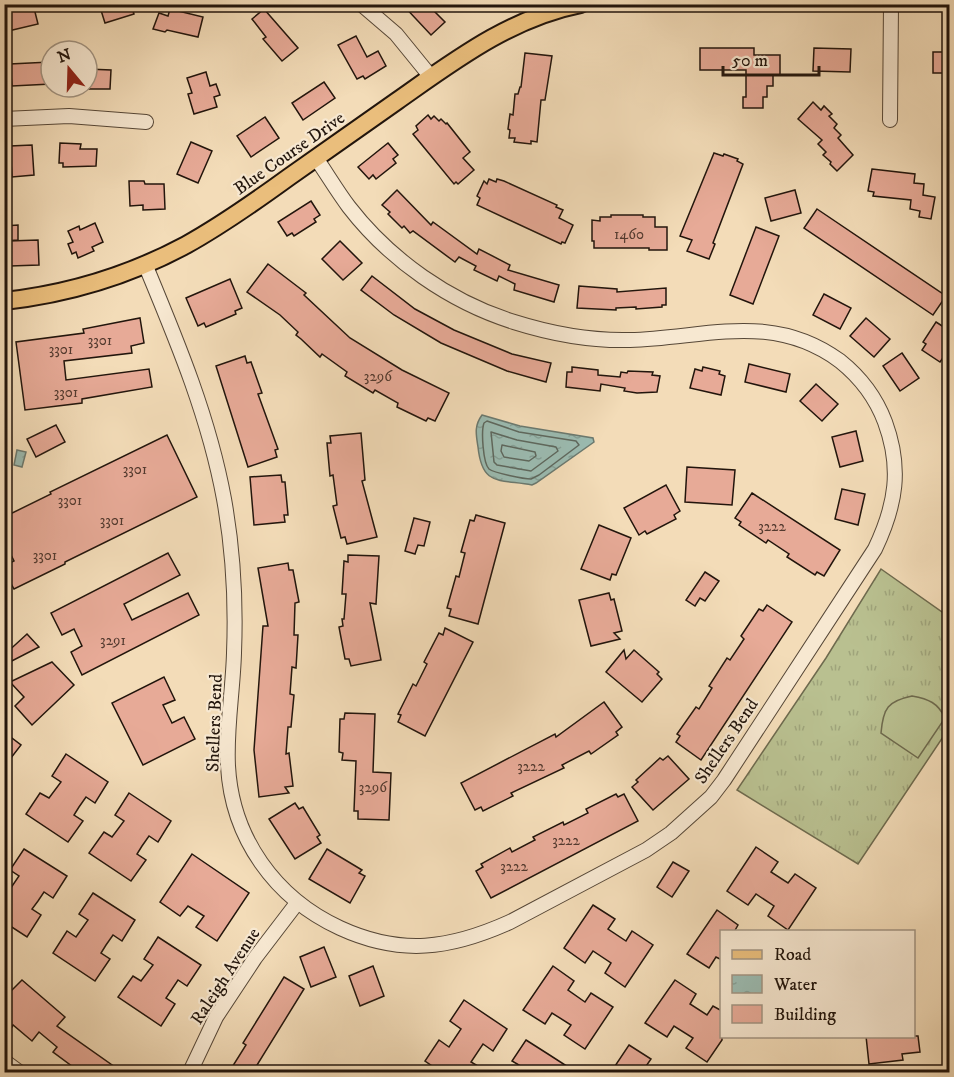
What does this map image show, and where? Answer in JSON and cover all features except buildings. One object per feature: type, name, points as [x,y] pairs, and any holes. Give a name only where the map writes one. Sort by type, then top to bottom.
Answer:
[{"type":"main road","name":"Blue Course Drive","points":[[9,299],[81,287],[145,264],[206,233],[472,49],[532,18],[581,4]]},
{"type":"street","points":[[361,4],[406,44],[431,77]]},
{"type":"street","points":[[890,120],[891,4]]},
{"type":"street","points":[[4,119],[69,116],[146,122]]},
{"type":"street","name":"Shellers Bend","points":[[145,264],[199,402],[224,500],[230,548],[235,629],[228,764],[232,796],[240,824],[255,854],[274,880],[297,903],[335,926],[375,941],[419,947],[486,933],[646,850],[671,833],[711,797],[724,780],[875,549],[890,514],[896,481],[891,438],[882,415],[861,381],[828,352],[807,342],[774,332],[755,330],[631,340],[594,339],[554,333],[472,306],[434,284],[373,234],[349,207],[316,158]]},
{"type":"street","name":"Raleigh Avenue","points":[[190,1072],[216,1017],[255,958],[297,903]]},
{"type":"street","points":[[4,1061],[19,1072]]},
{"type":"green space","points":[[881,569],[949,617],[949,728],[858,864],[737,790],[826,658]]},
{"type":"green space","points":[[912,696],[932,702],[945,718],[918,758],[881,733],[883,717],[888,707],[897,700]]},
{"type":"water","points":[[482,415],[520,426],[593,438],[594,442],[532,485],[501,481],[488,475],[480,460],[476,430]]},
{"type":"water","points":[[17,450],[26,452],[22,467],[14,465]]}]
